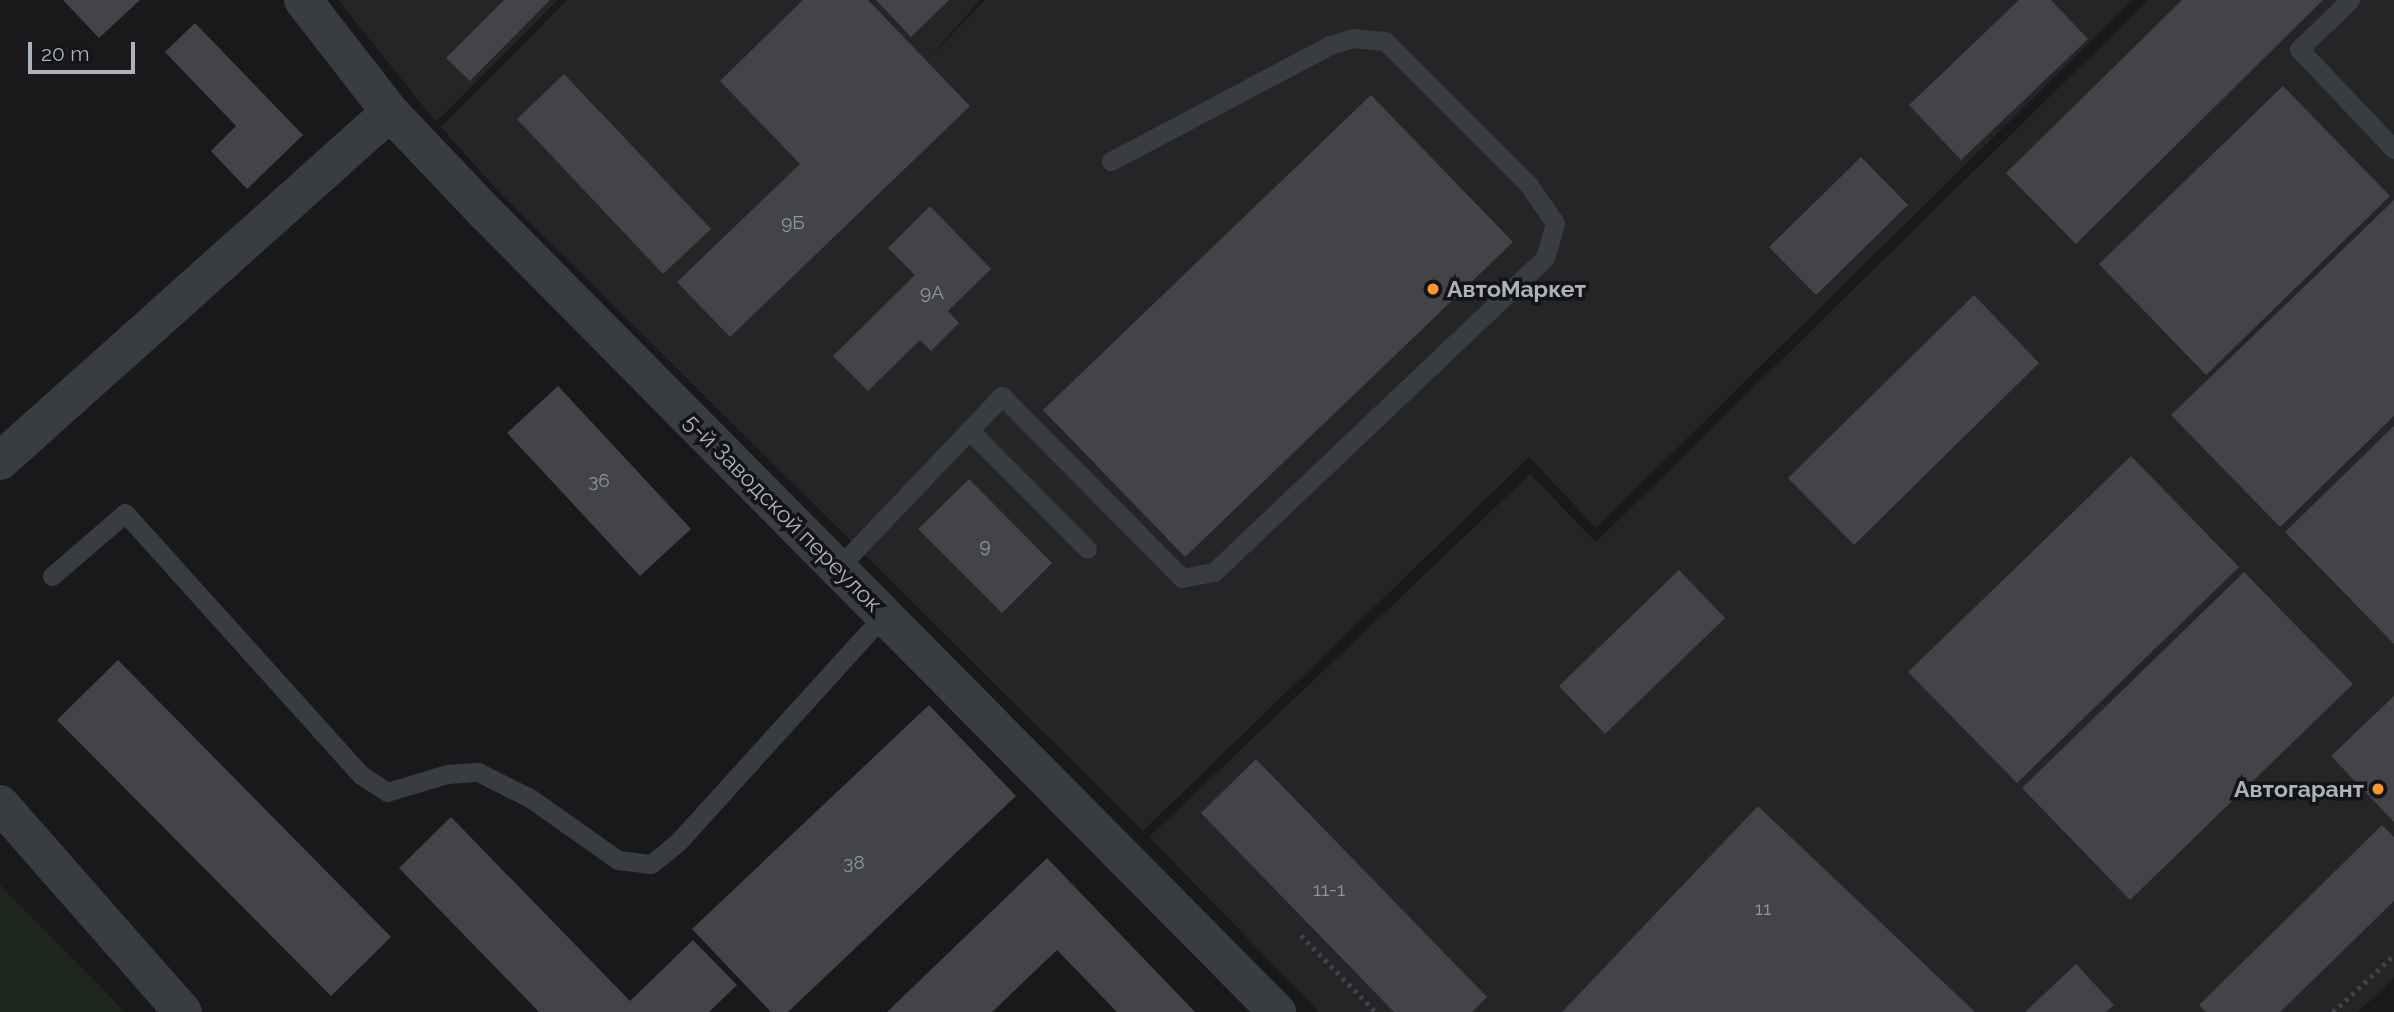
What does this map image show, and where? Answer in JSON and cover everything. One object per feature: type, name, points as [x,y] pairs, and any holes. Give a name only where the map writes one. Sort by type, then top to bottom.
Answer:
[{"type":"street","name":"5-й Заводской переулок","points":[[303,0],[390,112],[1277,1012]]},
{"type":"street","points":[[0,461],[390,112]]},
{"type":"street","points":[[0,803],[183,1012]]},
{"type":"lane","points":[[2350,0],[2299,49],[2394,149]]},
{"type":"lane","points":[[838,568],[1002,396],[1182,578],[1214,572],[1545,258],[1555,223],[1528,184],[1385,41],[1353,38],[1330,45],[1111,161]]},
{"type":"lane","points":[[970,431],[1087,550]]},
{"type":"lane","points":[[52,576],[125,513],[370,781],[387,792],[447,774],[478,772],[530,798],[618,860],[651,864],[884,615]]},
{"type":"path","points":[[1301,935],[1376,1012]]},
{"type":"path","points":[[2333,1012],[2394,955]]},
{"type":"shaded area","points":[[338,0],[558,0],[436,122]]},
{"type":"shaded area","points":[[567,0],[869,0],[875,5],[871,0],[980,0],[929,58],[985,0],[2133,0],[1596,528],[1529,457],[1143,831],[496,189],[441,127]]},
{"type":"shaded area","points":[[2148,0],[2394,0],[2394,978],[2358,1012],[1319,1012],[1149,837],[1530,474],[1596,542]]},
{"type":"shaded area","points":[[0,885],[125,1012],[0,1012]]},
{"type":"building","points":[[63,0],[140,0],[99,38]]},
{"type":"building","points":[[504,0],[550,0],[470,81],[446,58]]},
{"type":"building","points":[[803,0],[868,0],[970,106],[730,337],[677,282],[800,164],[720,81]]},
{"type":"building","points":[[876,0],[949,0],[911,37]]},
{"type":"building","points":[[2019,0],[2051,0],[2088,39],[1961,160],[1909,105]]},
{"type":"building","points":[[2182,0],[2323,0],[2076,244],[2006,173]]},
{"type":"building","points":[[195,23],[303,135],[247,189],[211,151],[236,126],[165,52]]},
{"type":"building","points":[[564,74],[711,229],[663,274],[517,119]]},
{"type":"building","points":[[2283,86],[2390,196],[2206,375],[2099,264]]},
{"type":"building","points":[[1371,95],[1513,242],[1185,557],[1043,410]]},
{"type":"building","points":[[1861,157],[1908,205],[1816,295],[1769,247]]},
{"type":"building","points":[[2394,200],[2394,416],[2280,527],[2171,415]]},
{"type":"building","points":[[930,206],[991,269],[948,311],[959,323],[931,351],[920,340],[868,391],[833,356],[915,275],[888,248]]},
{"type":"building","points":[[1974,295],[2039,363],[1854,545],[1788,478]]},
{"type":"building","points":[[558,386],[691,529],[640,576],[507,433]]},
{"type":"building","points":[[2394,426],[2394,644],[2285,532]]},
{"type":"building","points":[[2131,456],[2239,567],[2017,783],[1908,672]]},
{"type":"building","points":[[969,479],[1052,563],[1002,613],[918,529]]},
{"type":"building","points":[[1679,570],[1725,618],[1605,734],[1559,686]]},
{"type":"building","points":[[2244,572],[2353,684],[2130,900],[2022,788]]},
{"type":"building","points":[[118,660],[391,937],[331,996],[57,720]]},
{"type":"building","name":"Автогарант","points":[[2394,696],[2394,822],[2331,756]]},
{"type":"building","points":[[929,705],[1016,796],[788,1012],[771,1012],[692,929]]},
{"type":"building","points":[[1256,759],[1487,997],[1472,1012],[1394,1012],[1201,813]]},
{"type":"building","points":[[1758,806],[1975,1012],[1562,1012]]},
{"type":"building","points":[[451,817],[630,1001],[693,940],[737,985],[709,1012],[539,1012],[399,868]]},
{"type":"building","points":[[2382,825],[2394,837],[2394,901],[2280,1012],[2206,1012],[2199,1005]]},
{"type":"building","points":[[1047,858],[1195,1012],[1117,1012],[1057,950],[992,1012],[887,1012]]},
{"type":"building","points":[[2076,964],[2114,1005],[2106,1012],[2025,1012]]},
{"type":"place","name":"АвтоМаркет","points":[[1433,289]]},
{"type":"place","name":"Автогарант","points":[[2378,789]]}]
